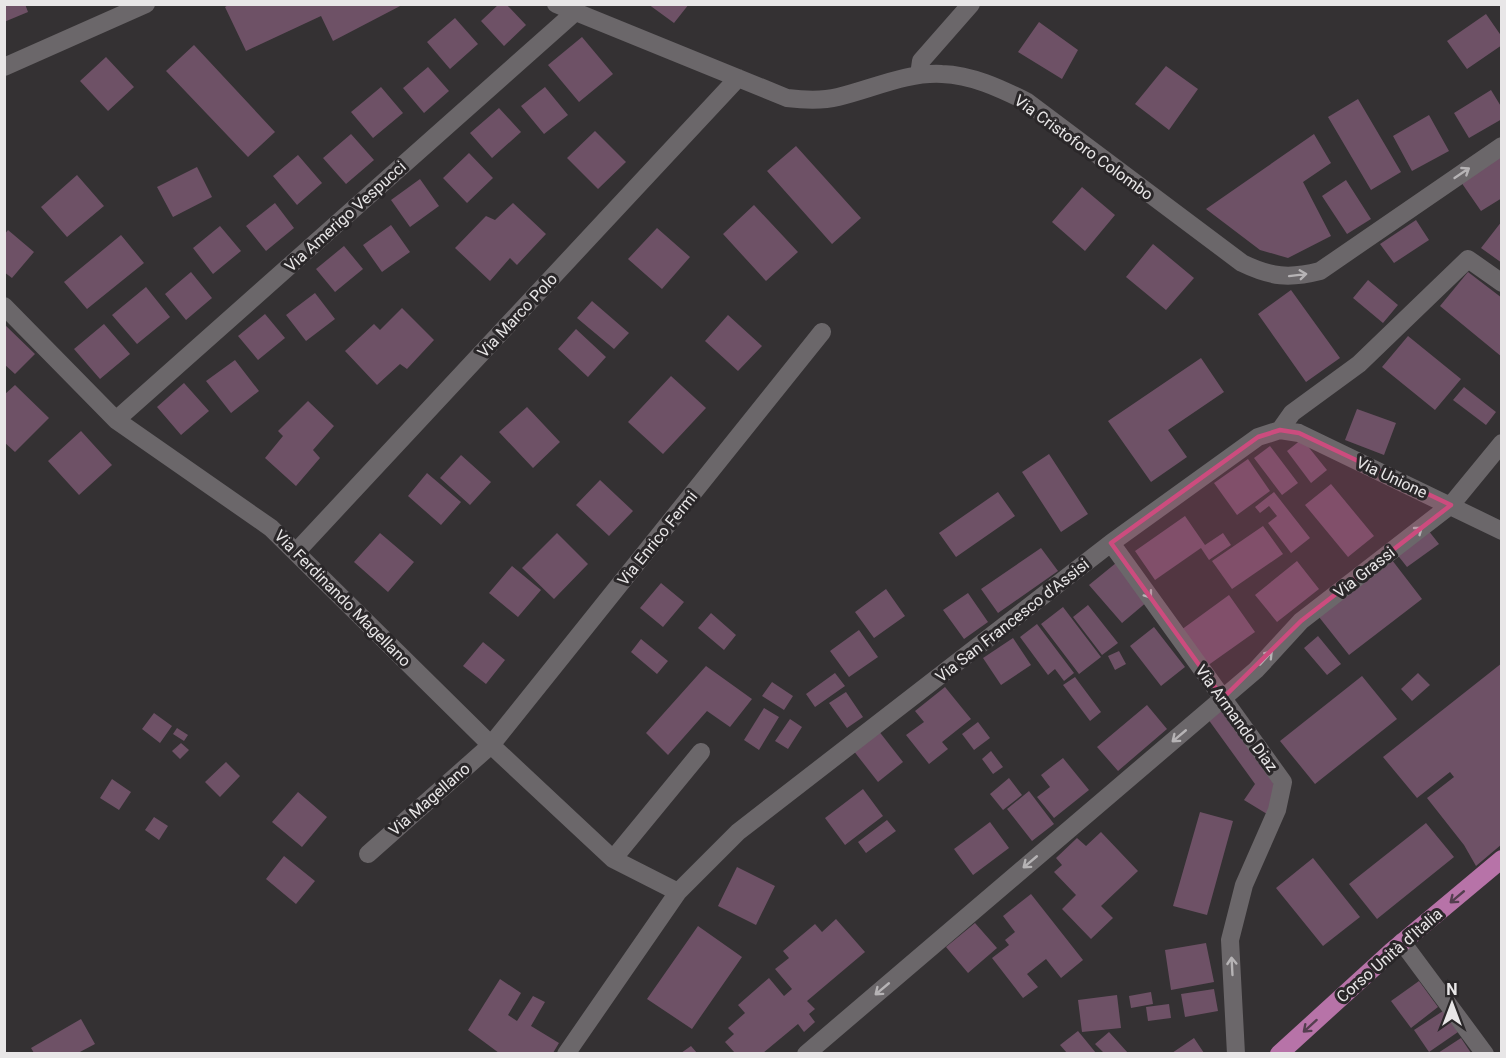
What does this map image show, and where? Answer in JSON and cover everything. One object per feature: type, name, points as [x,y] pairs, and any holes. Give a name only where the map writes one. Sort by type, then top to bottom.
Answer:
[{"type":"main road","name":"Corso Unità d'Italia","points":[[1280,1053],[1402,942],[1502,859]]},
{"type":"street","points":[[4,67],[146,4]]},
{"type":"street","name":"Via Cristoforo Colombo","points":[[556,4],[787,98],[808,100],[836,98],[919,75],[942,74],[968,77],[995,86],[1026,101],[1242,263],[1262,273],[1281,276],[1301,276],[1320,271],[1502,146]]},
{"type":"street","points":[[919,75],[921,61],[970,4]]},
{"type":"street","name":"Via Amerigo Vespucci","points":[[116,420],[574,13]]},
{"type":"street","name":"Via Marco Polo","points":[[297,551],[738,78]]},
{"type":"street","name":"Via San Francesco d'Assisi","points":[[567,1053],[678,892],[738,832],[1111,543],[1258,437],[1280,430],[1292,413],[1359,364],[1468,259],[1502,283]]},
{"type":"street","name":"Via Ferdinando Magellano","points":[[4,306],[116,420],[271,528],[297,551],[491,745],[613,859],[678,892]]},
{"type":"street","name":"Via Enrico Fermi","points":[[491,745],[822,332]]},
{"type":"street","name":"Via Unione","points":[[1280,430],[1299,433],[1502,531]]},
{"type":"street","name":"Via Grassi","points":[[806,1053],[1256,670],[1301,621],[1451,505],[1502,443]]},
{"type":"street","name":"Via Armando Diaz","points":[[1111,543],[1283,782],[1277,810],[1244,885],[1230,940],[1236,1053]]},
{"type":"street","name":"Via Magellano","points":[[368,854],[491,745]]},
{"type":"street","points":[[613,859],[701,752]]},
{"type":"street","points":[[1402,942],[1485,1053]]},
{"type":"highlighted area","points":[[1280,430],[1299,433],[1451,505],[1301,621],[1223,698],[1111,543],[1258,437]]},
{"type":"building","points":[[4,4],[25,4],[28,12],[4,22]]},
{"type":"building","points":[[230,4],[404,4],[333,41],[321,16],[246,51],[225,7]]},
{"type":"building","points":[[499,4],[506,4],[526,25],[504,46],[481,21]]},
{"type":"building","points":[[648,4],[689,4],[674,23]]},
{"type":"building","points":[[1486,14],[1502,37],[1502,45],[1467,69],[1447,41]]},
{"type":"building","points":[[455,18],[478,44],[450,69],[427,42]]},
{"type":"building","points":[[1039,22],[1078,50],[1062,79],[1018,52]]},
{"type":"building","points":[[582,37],[613,74],[579,102],[548,65]]},
{"type":"building","points":[[194,45],[275,132],[248,157],[166,71]]},
{"type":"building","points":[[106,57],[134,87],[108,111],[80,81]]},
{"type":"building","points":[[1166,66],[1198,89],[1169,130],[1135,104]]},
{"type":"building","points":[[428,67],[449,91],[424,113],[403,88]]},
{"type":"building","points":[[381,87],[403,113],[373,138],[351,112]]},
{"type":"building","points":[[545,87],[568,115],[544,134],[521,106]]},
{"type":"building","points":[[1491,90],[1502,108],[1502,119],[1469,138],[1454,113]]},
{"type":"building","points":[[1358,99],[1401,172],[1371,190],[1328,117]]},
{"type":"building","points":[[499,108],[521,132],[492,158],[470,133]]},
{"type":"building","points":[[1429,115],[1449,151],[1412,171],[1393,136]]},
{"type":"building","points":[[595,131],[626,162],[598,189],[567,158]]},
{"type":"building","points":[[351,134],[374,160],[346,184],[323,158]]},
{"type":"building","points":[[1314,134],[1331,163],[1303,182],[1331,236],[1288,258],[1260,250],[1206,209]]},
{"type":"building","points":[[796,146],[861,218],[832,244],[767,171]]},
{"type":"building","points":[[469,153],[493,178],[467,203],[443,178]]},
{"type":"building","points":[[1502,154],[1502,198],[1481,211],[1461,182]]},
{"type":"building","points":[[298,155],[322,183],[297,205],[273,176]]},
{"type":"building","points":[[197,167],[212,197],[173,217],[157,187]]},
{"type":"building","points":[[77,175],[104,206],[67,237],[41,207]]},
{"type":"building","points":[[420,179],[439,206],[410,227],[391,200]]},
{"type":"building","points":[[1346,180],[1371,219],[1347,234],[1322,196]]},
{"type":"building","points":[[1082,187],[1115,215],[1085,251],[1052,222]]},
{"type":"building","points":[[275,203],[294,228],[266,251],[246,226]]},
{"type":"building","points":[[513,203],[546,234],[517,265],[510,258],[490,281],[455,248],[486,216],[495,220]]},
{"type":"building","points":[[754,205],[798,252],[766,281],[723,234]]},
{"type":"building","points":[[1416,220],[1429,240],[1394,263],[1380,244]]},
{"type":"building","points":[[1502,221],[1502,263],[1481,248]]},
{"type":"building","points":[[391,225],[410,252],[382,272],[363,245]]},
{"type":"building","points":[[220,226],[241,251],[213,274],[193,248]]},
{"type":"building","points":[[657,228],[690,257],[662,289],[628,259]]},
{"type":"building","points":[[8,230],[34,252],[12,278],[4,272],[4,235]]},
{"type":"building","points":[[121,235],[144,263],[87,309],[64,282]]},
{"type":"building","points":[[1153,244],[1194,278],[1166,310],[1126,277]]},
{"type":"building","points":[[344,246],[363,269],[335,292],[316,269]]},
{"type":"building","points":[[191,272],[212,298],[186,320],[165,294]]},
{"type":"building","points":[[1468,272],[1502,298],[1502,357],[1440,306]]},
{"type":"building","points":[[1368,280],[1398,305],[1383,323],[1353,298]]},
{"type":"building","points":[[146,287],[170,317],[137,344],[112,315]]},
{"type":"building","points":[[1291,290],[1340,358],[1306,382],[1258,314]]},
{"type":"building","points":[[315,293],[335,319],[306,341],[286,315]]},
{"type":"building","points":[[592,301],[629,333],[614,349],[577,318]]},
{"type":"building","points":[[402,308],[434,340],[407,369],[400,364],[377,385],[345,351],[374,324],[380,330]]},
{"type":"building","points":[[265,314],[285,338],[258,360],[238,336]]},
{"type":"building","points":[[728,315],[762,346],[738,371],[705,341]]},
{"type":"building","points":[[4,324],[35,354],[15,374],[4,364]]},
{"type":"building","points":[[104,324],[130,354],[100,379],[74,349]]},
{"type":"building","points":[[576,329],[606,357],[588,377],[558,349]]},
{"type":"building","points":[[1408,336],[1461,379],[1435,410],[1382,367]]},
{"type":"building","points":[[1201,358],[1224,392],[1168,430],[1187,457],[1151,482],[1108,421]]},
{"type":"building","points":[[235,360],[259,391],[231,413],[206,381]]},
{"type":"building","points":[[671,376],[706,408],[663,454],[628,422]]},
{"type":"building","points":[[184,383],[209,411],[181,435],[157,407]]},
{"type":"building","points":[[15,385],[49,418],[15,452],[4,442],[4,395]]},
{"type":"building","points":[[1464,387],[1496,412],[1486,425],[1453,400]]},
{"type":"building","points":[[308,401],[334,426],[313,450],[320,458],[296,486],[265,458],[283,436],[278,431]]},
{"type":"building","points":[[527,407],[560,442],[533,468],[499,432]]},
{"type":"building","points":[[1357,409],[1396,423],[1384,455],[1345,440]]},
{"type":"building","points":[[81,431],[112,465],[79,495],[48,461]]},
{"type":"building","points":[[1302,439],[1327,470],[1311,483],[1287,451]]},
{"type":"building","points":[[1270,446],[1298,483],[1282,495],[1254,458]]},
{"type":"building","points":[[1049,454],[1088,514],[1061,532],[1022,472]]},
{"type":"building","points":[[461,455],[491,482],[470,505],[440,478]]},
{"type":"building","points":[[1248,459],[1270,491],[1237,515],[1214,483]]},
{"type":"building","points":[[427,473],[461,502],[441,525],[408,496]]},
{"type":"building","points":[[600,480],[633,511],[609,536],[576,505]]},
{"type":"building","points":[[1331,484],[1374,536],[1348,557],[1305,505]]},
{"type":"building","points":[[998,492],[1015,516],[956,557],[939,533]]},
{"type":"building","points":[[1274,492],[1310,538],[1291,553],[1268,523],[1277,516],[1269,506],[1260,513],[1255,507]]},
{"type":"building","points":[[1185,516],[1205,545],[1223,533],[1231,545],[1209,560],[1201,548],[1155,580],[1135,551]]},
{"type":"building","points":[[1263,526],[1283,554],[1232,589],[1212,561]]},
{"type":"building","points":[[1428,530],[1439,544],[1407,567],[1396,553]]},
{"type":"building","points":[[380,533],[414,562],[388,592],[354,562]]},
{"type":"building","points":[[557,533],[588,564],[554,599],[522,568]]},
{"type":"building","points":[[1041,548],[1058,571],[998,613],[981,589]]},
{"type":"building","points":[[1392,560],[1422,599],[1349,655],[1319,617]]},
{"type":"building","points":[[1297,561],[1319,589],[1277,622],[1255,595]]},
{"type":"building","points":[[1116,563],[1148,601],[1122,623],[1089,585]]},
{"type":"building","points":[[512,566],[541,590],[518,617],[489,593]]},
{"type":"building","points":[[661,583],[684,602],[663,627],[640,608]]},
{"type":"building","points":[[886,589],[905,616],[874,638],[855,612]]},
{"type":"building","points":[[968,593],[988,622],[964,639],[943,610]]},
{"type":"building","points":[[1229,595],[1255,632],[1207,666],[1181,630]]},
{"type":"building","points":[[1088,605],[1118,643],[1102,655],[1073,617]]},
{"type":"building","points":[[1063,607],[1101,657],[1079,674],[1041,624]]},
{"type":"building","points":[[711,613],[736,635],[724,650],[698,628]]},
{"type":"building","points":[[1037,624],[1074,673],[1064,681],[1055,669],[1048,675],[1020,637]]},
{"type":"building","points":[[1154,627],[1185,667],[1161,686],[1130,646]]},
{"type":"building","points":[[859,630],[878,657],[849,677],[830,651]]},
{"type":"building","points":[[1318,636],[1341,664],[1327,675],[1304,648]]},
{"type":"building","points":[[1013,638],[1031,665],[1001,685],[983,658]]},
{"type":"building","points":[[641,639],[668,661],[657,674],[631,652]]},
{"type":"building","points":[[483,642],[505,660],[486,684],[463,666]]},
{"type":"building","points":[[1119,651],[1126,664],[1115,670],[1108,656]]},
{"type":"building","points":[[1502,663],[1502,844],[1476,866],[1464,845],[1427,798],[1454,777],[1450,772],[1417,798],[1383,757]]},
{"type":"building","points":[[706,666],[752,699],[730,727],[707,711],[668,755],[646,733]]},
{"type":"building","points":[[835,673],[845,686],[815,707],[806,694]]},
{"type":"building","points":[[1418,673],[1430,685],[1412,701],[1401,689]]},
{"type":"building","points":[[1362,676],[1397,719],[1315,784],[1280,741]]},
{"type":"building","points":[[1075,677],[1101,712],[1090,721],[1063,685]]},
{"type":"building","points":[[772,682],[793,696],[784,710],[762,696]]},
{"type":"building","points":[[945,687],[971,719],[942,742],[948,749],[929,764],[906,735],[924,722],[915,711]]},
{"type":"building","points":[[846,692],[863,717],[847,728],[829,703]]},
{"type":"building","points":[[1147,705],[1167,729],[1118,771],[1097,747]]},
{"type":"building","points":[[1224,707],[1264,761],[1277,792],[1267,814],[1244,800],[1255,784],[1208,719]]},
{"type":"building","points":[[764,708],[779,717],[759,750],[744,740]]},
{"type":"building","points":[[154,713],[172,726],[160,743],[142,729]]},
{"type":"building","points":[[790,719],[802,727],[788,749],[775,741]]},
{"type":"building","points":[[978,722],[990,738],[974,750],[962,734]]},
{"type":"building","points":[[177,728],[188,735],[184,741],[173,734]]},
{"type":"building","points":[[878,730],[903,762],[878,782],[853,750]]},
{"type":"building","points":[[181,743],[189,750],[180,759],[172,751]]},
{"type":"building","points":[[991,751],[1003,767],[993,774],[982,759]]},
{"type":"building","points":[[1063,758],[1089,790],[1054,818],[1037,797],[1050,787],[1041,775]]},
{"type":"building","points":[[226,762],[240,776],[220,797],[205,782]]},
{"type":"building","points":[[1009,778],[1022,795],[1003,810],[990,794]]},
{"type":"building","points":[[112,779],[131,792],[119,810],[100,798]]},
{"type":"building","points":[[863,789],[883,816],[845,845],[825,818]]},
{"type":"building","points":[[1029,791],[1054,824],[1032,841],[1007,809]]},
{"type":"building","points":[[298,792],[327,817],[302,847],[272,822]]},
{"type":"building","points":[[1200,812],[1233,821],[1207,915],[1173,906]]},
{"type":"building","points":[[154,817],[168,826],[159,840],[145,830]]},
{"type":"building","points":[[887,820],[896,831],[866,853],[858,842]]},
{"type":"building","points":[[990,822],[1009,848],[973,875],[954,849]]},
{"type":"building","points":[[1426,823],[1454,857],[1377,919],[1349,884]]},
{"type":"building","points":[[1101,832],[1138,871],[1101,906],[1113,918],[1091,939],[1062,909],[1076,895],[1054,872],[1062,865],[1056,858],[1077,838],[1086,846]]},
{"type":"building","points":[[284,856],[315,881],[296,904],[266,879]]},
{"type":"building","points":[[1313,858],[1360,917],[1323,946],[1276,888]]},
{"type":"building","points":[[737,867],[775,886],[756,925],[718,906]]},
{"type":"building","points":[[1031,894],[1083,960],[1061,978],[1046,959],[1027,974],[1038,987],[1023,998],[992,958],[1009,945],[1005,940],[1015,932],[1003,916]]},
{"type":"building","points":[[836,919],[865,952],[807,1001],[815,1009],[809,1014],[815,1022],[804,1032],[798,1024],[763,1053],[735,1053],[725,1042],[734,1034],[728,1028],[745,1013],[738,1005],[769,978],[784,996],[792,989],[775,969],[789,958],[783,951],[815,924],[822,932]]},
{"type":"building","points":[[975,923],[997,948],[968,973],[946,947]]},
{"type":"building","points":[[698,926],[742,957],[692,1029],[647,999]]},
{"type":"building","points":[[1206,943],[1214,982],[1171,990],[1165,950]]},
{"type":"building","points":[[500,979],[521,993],[508,1015],[517,1021],[533,996],[545,1002],[531,1026],[559,1043],[553,1053],[499,1053],[468,1030]]},
{"type":"building","points":[[1419,981],[1438,1007],[1411,1028],[1391,1001]]},
{"type":"building","points":[[1214,989],[1218,1011],[1185,1017],[1181,994]]},
{"type":"building","points":[[1151,992],[1153,1004],[1131,1008],[1129,996]]},
{"type":"building","points":[[1117,995],[1121,1028],[1082,1032],[1078,1000]]},
{"type":"building","points":[[1169,1004],[1171,1018],[1148,1021],[1146,1007]]},
{"type":"building","points":[[1443,1011],[1458,1032],[1429,1052],[1414,1030]]},
{"type":"building","points":[[81,1019],[95,1044],[78,1053],[34,1053],[31,1048]]},
{"type":"building","points":[[1078,1031],[1096,1053],[1067,1053],[1060,1045]]},
{"type":"building","points":[[1109,1032],[1128,1053],[1104,1053],[1095,1044]]},
{"type":"building","points":[[1194,1038],[1204,1053],[1172,1053]]},
{"type":"building","points":[[1461,1038],[1471,1053],[1438,1053]]},
{"type":"building","points":[[691,1046],[697,1053],[681,1053]]}]
